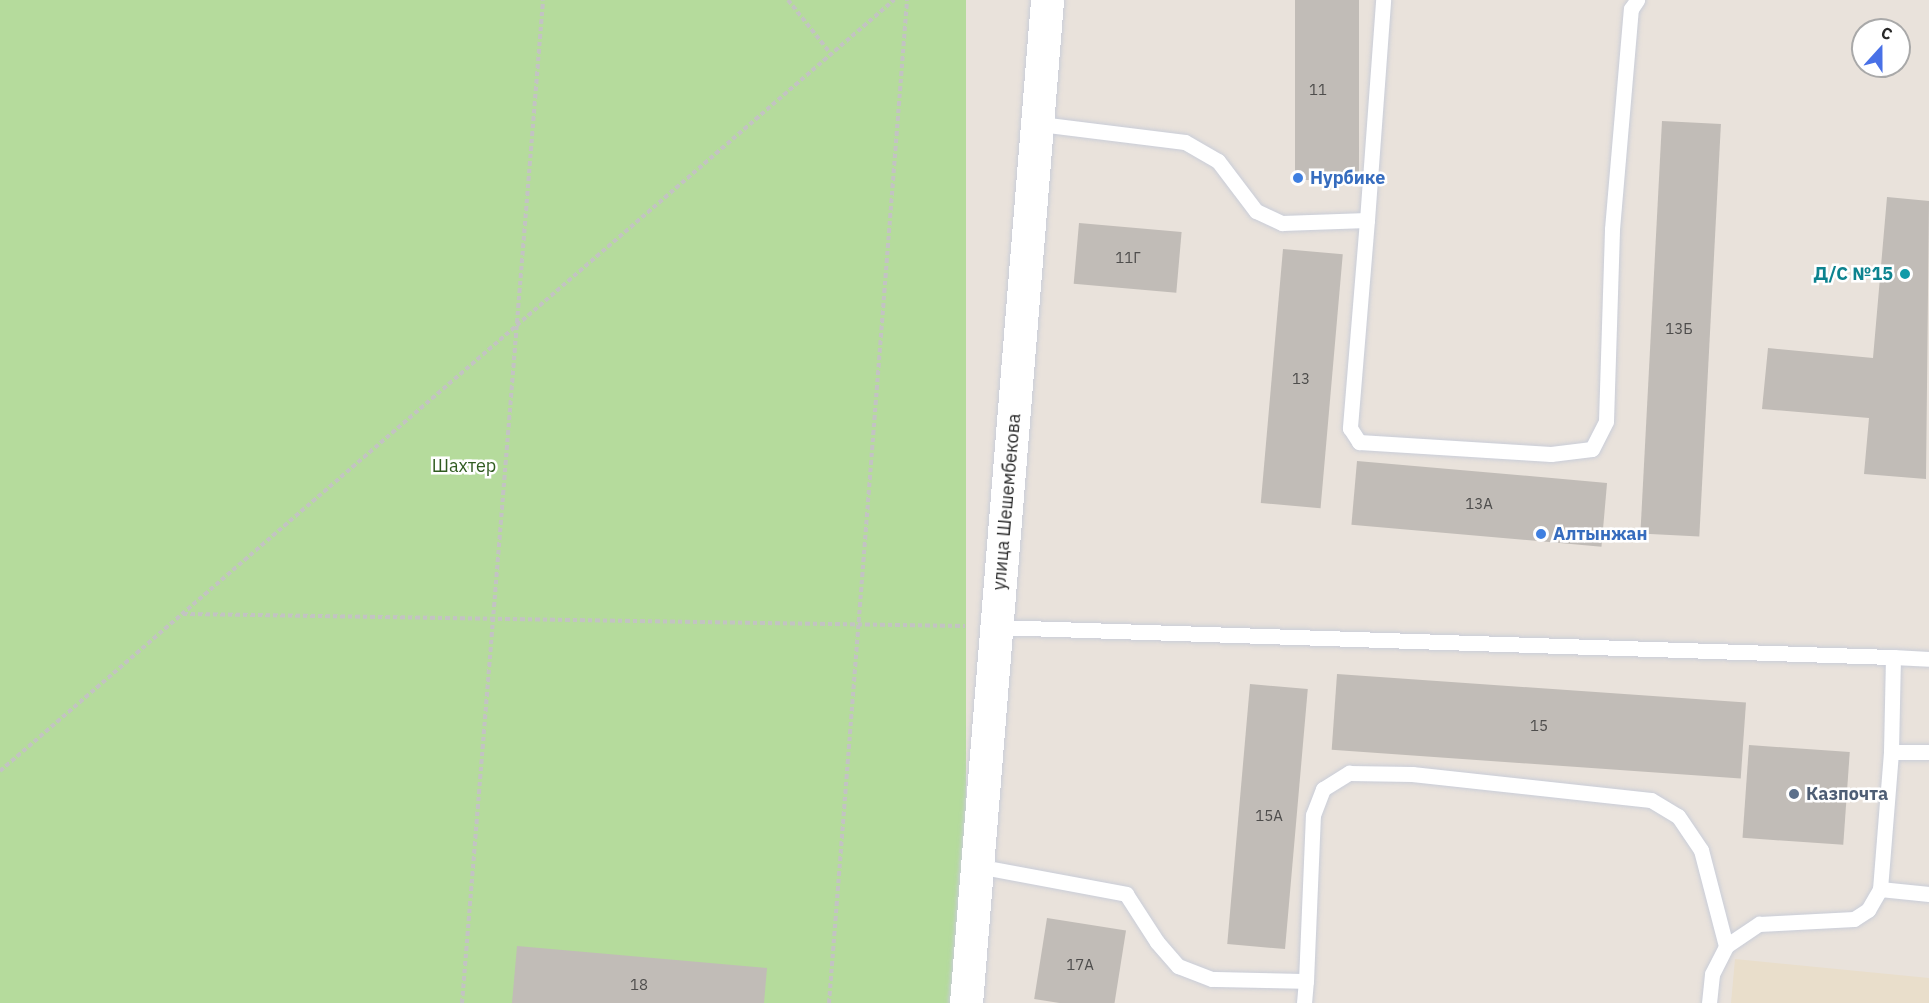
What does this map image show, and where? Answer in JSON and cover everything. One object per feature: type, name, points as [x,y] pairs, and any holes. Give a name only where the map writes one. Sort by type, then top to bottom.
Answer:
[{"type":"street","name":"улица Шешембекова","points":[[966,1003],[1040,124],[1047,0]]},
{"type":"lane","points":[[1383,0],[1350,428],[1359,442],[1551,454],[1592,449],[1606,422],[1612,229],[1631,9],[1637,0]]},
{"type":"lane","points":[[1040,124],[1185,141],[1218,161],[1256,211],[1282,223],[1367,220]]},
{"type":"lane","points":[[996,627],[1929,659]]},
{"type":"lane","points":[[1709,1003],[1712,974],[1726,946],[1759,924],[1854,919],[1868,910],[1880,889],[1891,752],[1893,657]]},
{"type":"lane","points":[[1891,752],[1929,752]]},
{"type":"lane","points":[[1304,1003],[1313,815],[1323,789],[1349,773],[1412,774],[1650,800],[1678,816],[1701,850],[1726,946]]},
{"type":"lane","points":[[977,866],[1126,894],[1156,942],[1179,966],[1212,979],[1306,981]]},
{"type":"lane","points":[[1880,889],[1929,894]]},
{"type":"path","points":[[462,1003],[543,0]]},
{"type":"path","points":[[788,0],[831,54]]},
{"type":"path","points":[[0,771],[894,0]]},
{"type":"path","points":[[829,1003],[907,0]]},
{"type":"path","points":[[182,614],[493,616],[996,627]]},
{"type":"shaded area","points":[[1735,959],[1929,978],[1929,1003],[1731,1003]]},
{"type":"green space","name":"Шахтер","points":[[0,0],[966,0],[966,1003],[0,1003]]},
{"type":"building","points":[[1295,0],[1359,0],[1359,180],[1295,180]]},
{"type":"building","points":[[1662,121],[1721,124],[1699,537],[1640,533]]},
{"type":"building","name":"Д/С №15","points":[[1887,197],[1929,201],[1926,479],[1864,474],[1869,418],[1762,409],[1768,348],[1873,358]]},
{"type":"building","points":[[1079,223],[1182,232],[1176,293],[1074,284]]},
{"type":"building","points":[[1283,249],[1343,254],[1321,508],[1261,503]]},
{"type":"building","points":[[1357,461],[1607,483],[1601,547],[1351,525]]},
{"type":"building","points":[[1337,674],[1746,703],[1741,778],[1332,750]]},
{"type":"building","points":[[1250,684],[1308,689],[1285,949],[1227,944]]},
{"type":"building","points":[[1749,745],[1850,752],[1843,845],[1743,838]]},
{"type":"building","points":[[1047,918],[1126,931],[1115,1003],[1059,1003],[1034,999]]},
{"type":"building","points":[[517,946],[767,968],[764,1003],[512,1003]]},
{"type":"place","name":"Нурбике","points":[[1298,178]]},
{"type":"place","name":"Д/С №15","points":[[1905,274]]},
{"type":"place","name":"Алтынжан","points":[[1541,534]]},
{"type":"place","name":"Казпочта","points":[[1794,794]]}]
